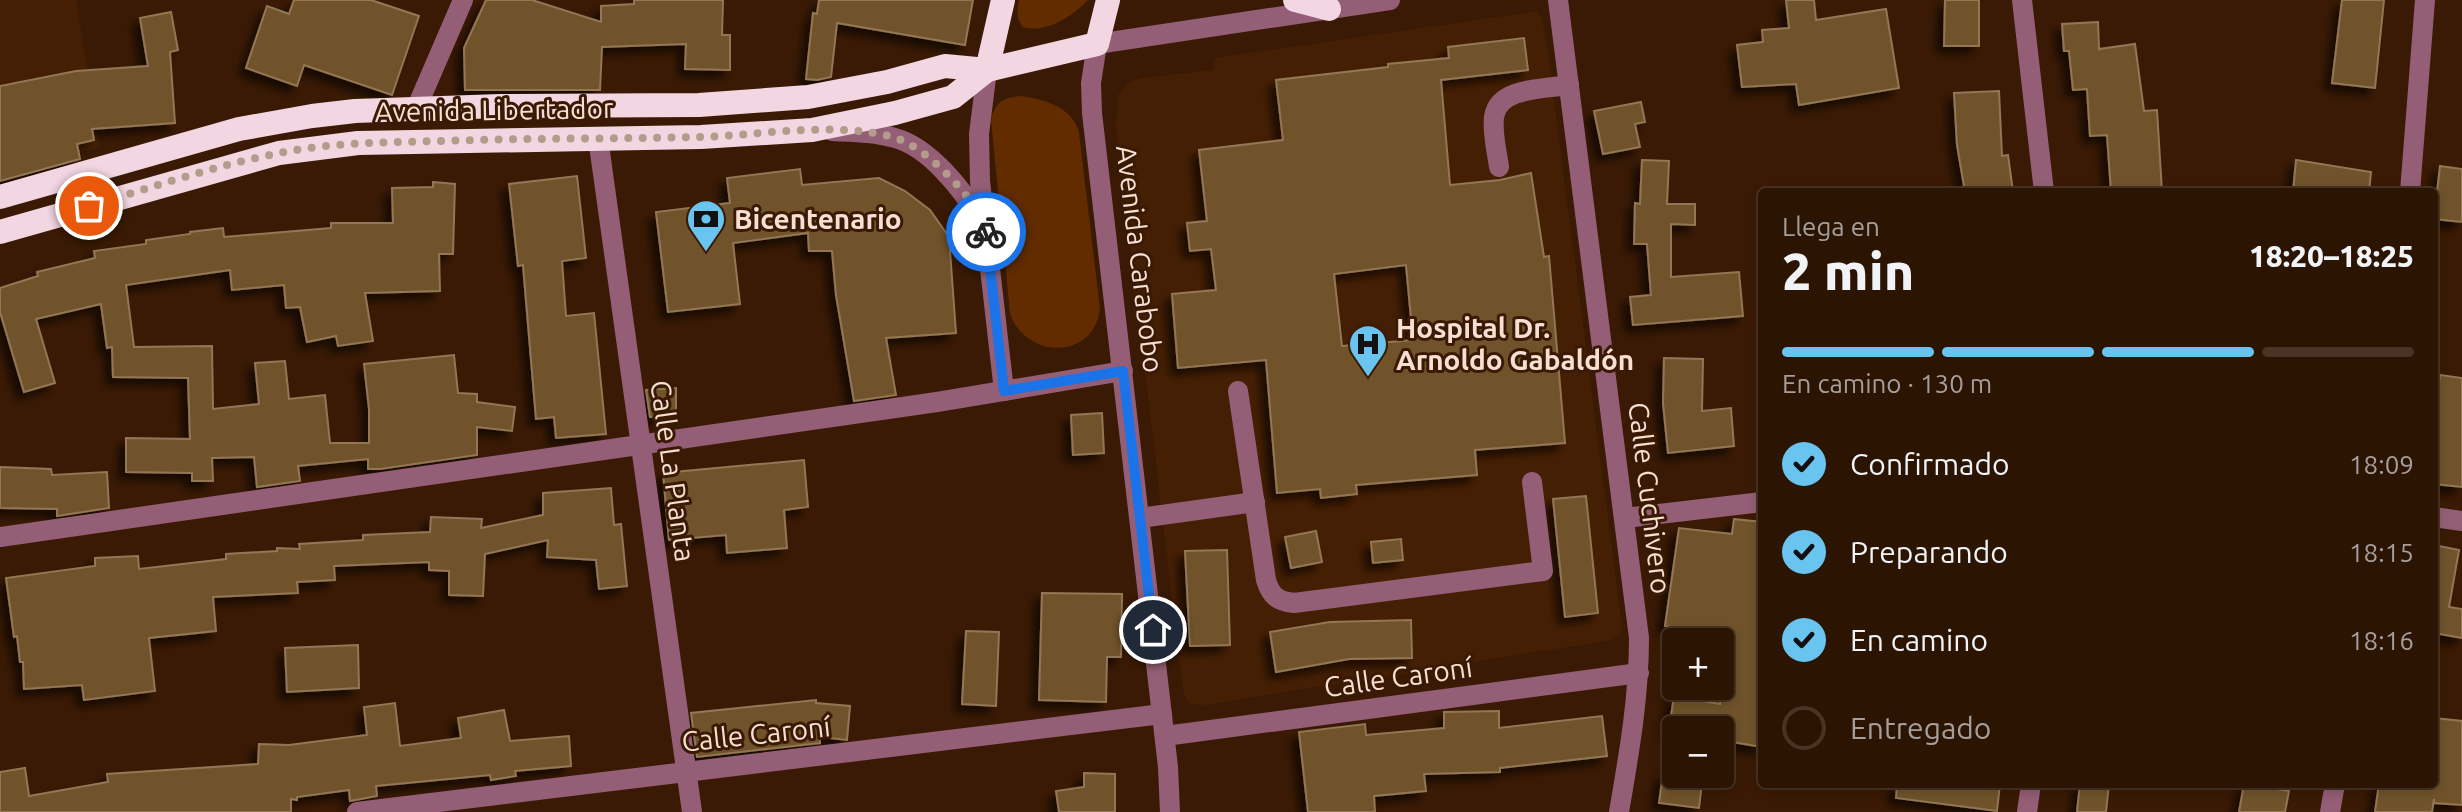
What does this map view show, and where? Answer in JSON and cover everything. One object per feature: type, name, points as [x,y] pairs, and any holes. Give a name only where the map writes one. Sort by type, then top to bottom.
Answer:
[{"type":"highway","points":[[987,70],[1003,0]]},
{"type":"highway","name":"Avenida Carabobo","points":[[1097,44],[1108,0]]},
{"type":"highway","points":[[1295,0],[1329,9]]},
{"type":"highway","name":"Avenida Libertador","points":[[0,197],[273,121],[355,111],[699,105],[763,101],[840,92],[945,66],[987,70],[1097,44]]},
{"type":"highway","name":"Avenida Libertador","points":[[0,232],[247,160],[291,151],[358,143],[701,137],[812,130],[953,97],[987,70]]},
{"type":"street","points":[[416,109],[463,0]]},
{"type":"street","points":[[1097,44],[1390,0]]},
{"type":"street","name":"Calle Cuchivero","points":[[1558,0],[1639,638],[1639,673],[1619,812]]},
{"type":"street","points":[[2022,0],[2044,188]]},
{"type":"street","points":[[2410,188],[2425,0]]},
{"type":"street","name":"Avenida Carabobo","points":[[1097,44],[1091,83],[1092,113],[1165,736],[1170,812]]},
{"type":"street","points":[[987,70],[979,134],[980,181],[1004,391]]},
{"type":"street","points":[[1499,167],[1494,120],[1499,104],[1513,95],[1569,85]]},
{"type":"street","points":[[812,130],[877,134],[899,139],[921,152],[946,174],[967,197],[985,227]]},
{"type":"street","name":"Calle La Planta","points":[[598,138],[692,812]]},
{"type":"street","points":[[0,537],[641,445],[1123,371]]},
{"type":"street","points":[[1238,391],[1270,592],[1281,601],[1294,603],[1543,571],[1532,482]]},
{"type":"street","points":[[1140,518],[1255,502]]},
{"type":"street","points":[[1625,518],[1758,502]]},
{"type":"street","points":[[2438,518],[2462,521]]},
{"type":"street","name":"Calle Caroní","points":[[1165,736],[1639,673]]},
{"type":"street","name":"Calle Caroní","points":[[357,812],[1162,714]]},
{"type":"street","points":[[2027,812],[2030,788]]},
{"type":"street","points":[[2330,812],[2334,788]]},
{"type":"shaded area","points":[[76,0],[100,147],[0,174],[0,1]]},
{"type":"shaded area","points":[[1019,0],[1088,0],[1058,22],[1032,29],[1023,27],[1019,21]]},
{"type":"shaded area","name":"Hospital Dr. Arnoldo Gabaldón","points":[[1537,12],[1542,18],[1548,53],[1622,627],[1620,635],[1612,640],[1204,705],[1192,704],[1187,701],[1183,690],[1116,129],[1118,95],[1127,84],[1140,78],[1214,70],[1214,58]]},
{"type":"shaded area","points":[[1020,96],[1048,102],[1064,111],[1076,124],[1079,133],[1100,309],[1095,326],[1085,338],[1058,348],[1029,339],[1010,313],[991,120],[1001,102]]},
{"type":"building","points":[[294,0],[371,0],[419,16],[392,95],[304,65],[297,86],[246,68],[267,6],[289,14]]},
{"type":"building","points":[[486,0],[532,0],[601,22],[601,6],[634,4],[634,0],[723,0],[722,35],[730,35],[730,70],[685,69],[686,44],[602,47],[600,90],[465,90],[464,48]]},
{"type":"building","points":[[819,0],[973,0],[965,45],[837,23],[831,77],[806,79],[813,13],[817,14]]},
{"type":"building","points":[[1786,0],[1814,0],[1816,20],[1886,9],[1899,88],[1799,105],[1796,84],[1742,87],[1737,45],[1763,42],[1762,30],[1789,28]]},
{"type":"building","points":[[1945,0],[1979,0],[1979,46],[1944,46]]},
{"type":"building","points":[[2342,0],[2384,0],[2375,88],[2332,83]]},
{"type":"building","points":[[171,12],[178,50],[170,52],[175,123],[92,129],[94,140],[77,144],[80,159],[0,181],[0,86],[76,71],[148,66],[140,18]]},
{"type":"building","points":[[2098,22],[2099,49],[2135,44],[2144,111],[2157,110],[2162,188],[2111,188],[2107,135],[2090,136],[2087,89],[2073,90],[2069,51],[2064,51],[2062,24]]},
{"type":"building","points":[[1524,38],[1528,70],[1441,80],[1450,185],[1531,173],[1544,257],[1549,256],[1565,443],[1475,450],[1477,475],[1356,485],[1357,494],[1321,498],[1320,489],[1277,493],[1266,360],[1178,368],[1172,294],[1216,290],[1211,249],[1190,251],[1187,223],[1207,221],[1199,150],[1283,140],[1276,80],[1449,58],[1448,47]],"holes":[[[1406,265],[1413,340],[1342,346],[1334,274]]]},
{"type":"building","points":[[1999,91],[2002,156],[2008,155],[2012,188],[1964,188],[1957,145],[1954,93]]},
{"type":"building","points":[[1641,102],[1645,122],[1635,124],[1640,147],[1603,154],[1594,111]]},
{"type":"building","points":[[1642,160],[1669,161],[1667,204],[1695,204],[1695,225],[1671,224],[1671,277],[1739,272],[1743,316],[1633,325],[1630,297],[1651,295],[1647,244],[1634,244],[1635,203],[1640,204]]},
{"type":"building","points":[[2296,160],[2371,172],[2369,188],[2293,188]]},
{"type":"building","points":[[2440,166],[2462,169],[2462,222],[2438,219]]},
{"type":"building","points":[[800,169],[802,185],[879,178],[905,191],[930,210],[949,237],[956,333],[886,338],[896,395],[854,401],[836,295],[832,251],[809,251],[808,233],[733,243],[740,304],[668,312],[656,212],[730,203],[727,178]]},
{"type":"building","points":[[577,176],[586,258],[562,261],[566,316],[594,313],[606,434],[556,438],[554,417],[536,419],[523,265],[518,266],[509,184]]},
{"type":"building","points":[[433,182],[455,184],[453,254],[439,254],[440,291],[365,293],[373,341],[338,346],[336,336],[307,342],[300,307],[286,308],[284,285],[232,290],[230,270],[126,285],[134,347],[212,346],[213,409],[259,404],[255,363],[285,361],[289,399],[325,395],[330,443],[369,443],[364,364],[454,355],[458,393],[477,394],[477,402],[515,407],[512,431],[477,427],[477,455],[380,469],[368,469],[368,459],[298,466],[300,481],[257,487],[254,457],[212,458],[213,481],[192,481],[192,473],[126,472],[126,438],[190,439],[188,378],[113,377],[112,347],[107,348],[101,304],[36,319],[55,383],[24,392],[0,312],[0,288],[38,276],[37,272],[95,258],[94,251],[146,244],[146,240],[190,232],[223,228],[224,237],[331,228],[331,223],[393,223],[392,188],[433,187]]},
{"type":"building","points":[[1664,358],[1703,359],[1702,411],[1731,408],[1734,446],[1668,453],[1663,403]]},
{"type":"building","points":[[2440,375],[2462,378],[2462,487],[2438,484]]},
{"type":"building","points":[[676,388],[676,416],[650,417],[646,390]]},
{"type":"building","points":[[1102,413],[1104,453],[1073,455],[1071,415]]},
{"type":"building","points":[[804,460],[808,507],[784,510],[787,548],[727,553],[726,535],[669,540],[663,473]]},
{"type":"building","points":[[0,467],[51,469],[52,475],[107,472],[109,508],[57,516],[57,509],[0,508]]},
{"type":"building","points":[[611,488],[614,525],[621,524],[627,586],[599,589],[596,560],[547,557],[548,540],[485,554],[483,596],[449,595],[449,571],[429,570],[429,562],[334,566],[335,580],[297,582],[298,593],[213,597],[216,631],[149,638],[155,691],[84,700],[82,685],[24,689],[23,662],[20,662],[17,636],[14,637],[6,578],[95,566],[95,558],[138,556],[139,569],[226,559],[226,554],[277,551],[277,548],[300,549],[299,544],[363,540],[363,535],[430,532],[431,517],[482,519],[481,528],[543,515],[543,493]]},
{"type":"building","points":[[1586,496],[1598,613],[1565,617],[1553,499]]},
{"type":"building","points":[[1734,519],[1758,522],[1758,746],[1734,742],[1734,716],[1671,716],[1673,700],[1720,704],[1720,700],[1734,700],[1734,628],[1665,626],[1679,528],[1732,534]]},
{"type":"building","points":[[1316,531],[1322,562],[1291,568],[1285,537]]},
{"type":"building","points":[[1401,539],[1403,560],[1373,563],[1371,542]]},
{"type":"building","points":[[2438,546],[2459,550],[2449,607],[2462,609],[2462,638],[2438,634]]},
{"type":"building","points":[[1227,550],[1230,645],[1190,646],[1185,551]]},
{"type":"building","points":[[1042,593],[1122,594],[1121,657],[1107,657],[1106,702],[1039,700]]},
{"type":"building","points":[[1411,620],[1412,658],[1349,659],[1276,672],[1270,632],[1330,622]]},
{"type":"building","points":[[966,631],[999,632],[996,706],[962,704]]},
{"type":"building","points":[[358,645],[359,688],[287,692],[285,648]]},
{"type":"building","points":[[816,700],[816,703],[850,706],[847,740],[820,737],[820,743],[697,757],[691,713]]},
{"type":"building","points":[[395,703],[400,746],[461,738],[458,718],[504,710],[510,741],[569,736],[571,766],[515,771],[516,776],[491,780],[490,775],[376,786],[377,796],[350,801],[349,790],[297,797],[297,800],[291,799],[291,812],[0,812],[0,772],[25,768],[29,796],[108,782],[107,774],[258,764],[259,744],[289,745],[367,735],[364,707]]},
{"type":"building","points":[[1499,711],[1499,728],[1602,716],[1607,756],[1500,768],[1500,772],[1424,774],[1426,791],[1374,796],[1375,812],[1308,812],[1299,732],[1365,724],[1366,735],[1444,728],[1444,712]]},
{"type":"building","points":[[2438,718],[2462,721],[2462,805],[2434,803],[2434,799],[2432,812],[2375,812],[2378,788],[2438,788]]},
{"type":"building","points":[[1084,773],[1115,774],[1115,812],[1059,812],[1056,791],[1084,787]]},
{"type":"building","points":[[1662,781],[1662,788],[1701,788],[1699,808],[1659,803]]},
{"type":"building","points":[[1897,788],[2000,788],[1997,811],[1896,798]]},
{"type":"building","points":[[2080,788],[2109,788],[2106,812],[2077,812]]},
{"type":"building","points":[[2243,788],[2289,791],[2285,812],[2239,812]]},
{"type":"way so far","points":[[89,206],[247,160],[358,143],[701,137],[812,130],[877,134],[899,139],[921,152],[946,174],[967,197],[986,232]]},
{"type":"place","name":"Bicentenario","points":[[706,253]]},
{"type":"place","name":"Hospital Dr. Arnoldo Gabaldón","points":[[1368,378]]},
{"type":"route","points":[[986,232],[1004,391],[1123,371],[1153,630]]}]
